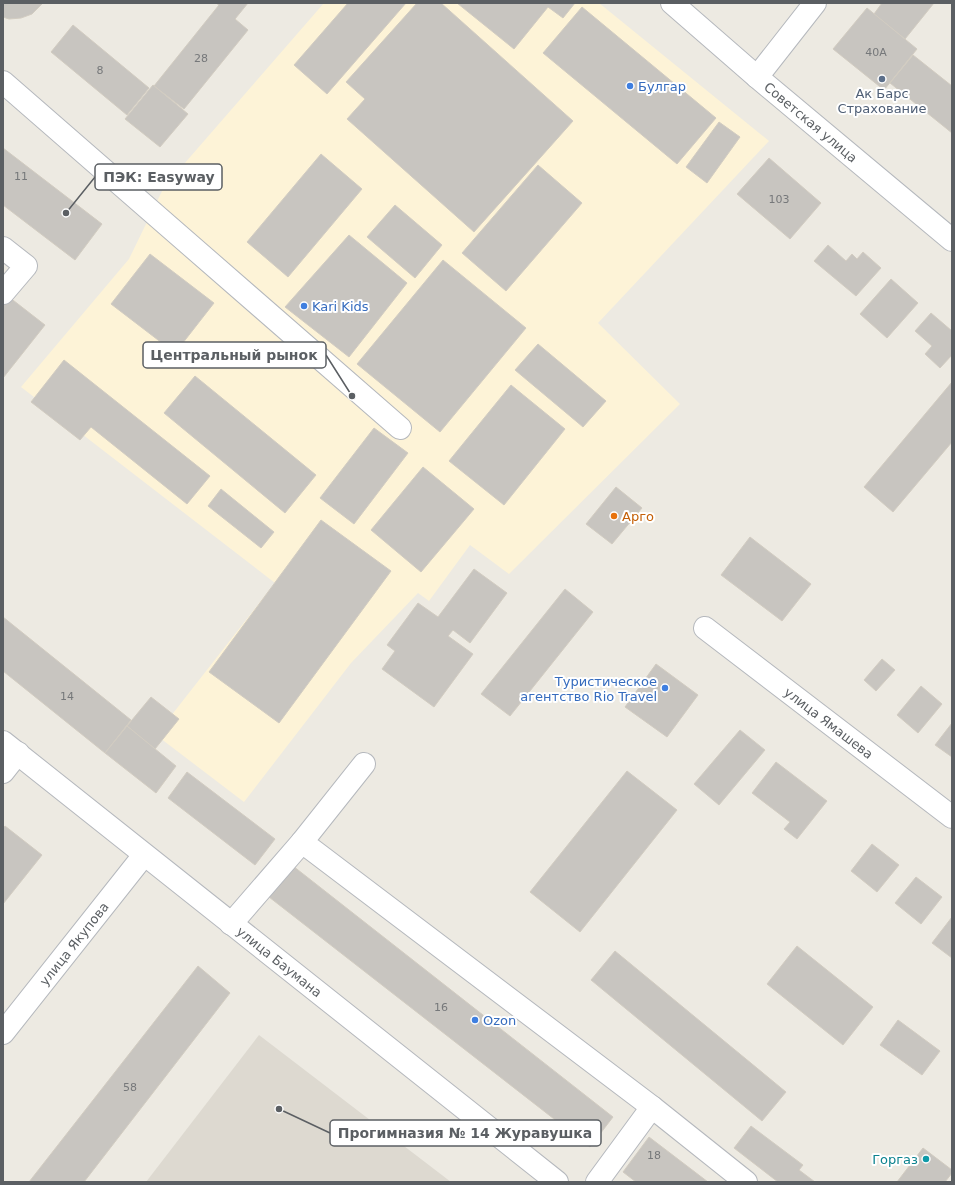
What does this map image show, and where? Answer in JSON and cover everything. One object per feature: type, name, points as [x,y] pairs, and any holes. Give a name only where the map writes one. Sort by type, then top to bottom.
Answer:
[{"type":"street","name":"Советская улица","points":[[672,3],[757,77],[952,240]]},
{"type":"street","points":[[757,77],[815,3]]},
{"type":"street","points":[[3,82],[400,428]]},
{"type":"street","points":[[3,248],[26,266],[3,293]]},
{"type":"street","name":"улица Ямашева","points":[[705,628],[952,817]]},
{"type":"street","points":[[3,772],[10,748]]},
{"type":"street","name":"улица Баумана","points":[[10,748],[557,1182]]},
{"type":"street","points":[[231,924],[302,842],[364,764]]},
{"type":"street","points":[[302,842],[652,1107],[746,1182]]},
{"type":"street","name":"улица Якупова","points":[[3,1033],[144,854]]},
{"type":"street","points":[[597,1182],[652,1107]]},
{"type":"shaded area","points":[[324,3],[599,3],[769,141],[598,323],[680,404],[509,574],[470,545],[429,601],[418,593],[351,663],[244,802],[156,735],[275,583],[21,387],[129,259],[164,187]]},
{"type":"shaded area","points":[[259,1035],[451,1182],[146,1182]]},
{"type":"building","points":[[3,3],[43,3],[32,14],[21,18],[9,19],[3,17]]},
{"type":"building","points":[[216,3],[248,3],[235,19],[248,30],[184,109],[154,86],[219,5]]},
{"type":"building","points":[[348,3],[406,3],[327,94],[294,65]]},
{"type":"building","points":[[417,3],[441,3],[573,121],[474,232],[347,119],[365,99],[346,82]]},
{"type":"building","points":[[457,3],[575,3],[563,18],[548,7],[514,49]]},
{"type":"building","points":[[882,3],[934,3],[905,39],[874,14]]},
{"type":"building","name":"Булгар","points":[[582,7],[716,118],[677,164],[543,53]]},
{"type":"building","points":[[867,8],[917,49],[884,90],[833,49]]},
{"type":"building","points":[[73,25],[149,88],[127,115],[51,52]]},
{"type":"building","points":[[913,55],[952,86],[952,133],[890,83]]},
{"type":"building","points":[[153,85],[188,114],[160,147],[125,119]]},
{"type":"building","points":[[719,122],[740,137],[707,183],[686,167]]},
{"type":"building","points":[[3,148],[102,224],[75,260],[3,205]]},
{"type":"building","points":[[321,154],[362,189],[288,277],[247,242]]},
{"type":"building","points":[[769,158],[821,203],[790,239],[737,194]]},
{"type":"building","points":[[538,165],[582,203],[506,291],[462,253]]},
{"type":"building","points":[[395,205],[442,245],[415,278],[367,237]]},
{"type":"building","points":[[349,235],[407,283],[349,357],[285,307]]},
{"type":"building","points":[[828,245],[846,261],[852,254],[857,259],[863,252],[881,268],[856,296],[814,261]]},
{"type":"building","points":[[150,254],[214,303],[175,353],[111,304]]},
{"type":"building","points":[[443,260],[526,328],[440,432],[357,364]]},
{"type":"building","points":[[891,279],[918,303],[887,338],[860,314]]},
{"type":"building","points":[[9,297],[45,325],[3,378],[3,305]]},
{"type":"building","points":[[931,313],[952,331],[952,355],[940,368],[925,354],[932,346],[915,331]]},
{"type":"building","points":[[538,344],[606,401],[583,427],[515,370]]},
{"type":"building","points":[[64,360],[210,476],[187,504],[91,427],[80,440],[31,402]]},
{"type":"building","points":[[195,376],[316,475],[285,513],[164,413]]},
{"type":"building","points":[[952,382],[952,442],[893,512],[864,487]]},
{"type":"building","points":[[511,385],[565,429],[504,505],[449,461]]},
{"type":"building","points":[[374,428],[408,453],[354,524],[320,498]]},
{"type":"building","points":[[423,467],[474,509],[421,572],[371,530]]},
{"type":"building","name":"Арго","points":[[616,487],[642,508],[612,544],[586,524]]},
{"type":"building","points":[[221,489],[274,532],[261,548],[208,506]]},
{"type":"building","points":[[321,520],[391,571],[279,723],[209,672]]},
{"type":"building","points":[[750,537],[811,584],[782,621],[721,575]]},
{"type":"building","points":[[474,569],[507,593],[470,643],[453,630],[448,636],[473,654],[434,707],[382,669],[395,651],[387,645],[418,603],[438,617]]},
{"type":"building","points":[[565,589],[593,612],[510,716],[481,694]]},
{"type":"building","points":[[3,617],[131,720],[105,753],[3,671]]},
{"type":"building","points":[[882,659],[895,670],[876,691],[864,680]]},
{"type":"building","points":[[656,664],[698,695],[667,737],[625,707]]},
{"type":"building","points":[[921,686],[942,704],[918,733],[897,715]]},
{"type":"building","points":[[151,697],[179,719],[155,749],[127,726]]},
{"type":"building","points":[[952,723],[952,757],[935,745]]},
{"type":"building","points":[[127,726],[176,766],[156,793],[105,753]]},
{"type":"building","points":[[740,730],[765,750],[719,805],[694,784]]},
{"type":"building","points":[[776,762],[827,801],[797,839],[784,829],[790,822],[752,793]]},
{"type":"building","points":[[627,771],[677,810],[580,932],[530,892]]},
{"type":"building","points":[[187,772],[275,839],[255,865],[168,798]]},
{"type":"building","points":[[5,826],[42,855],[3,904],[3,828]]},
{"type":"building","points":[[872,844],[899,865],[877,892],[851,871]]},
{"type":"building","points":[[293,866],[613,1117],[590,1147],[269,897]]},
{"type":"building","points":[[916,877],[942,897],[921,924],[895,903]]},
{"type":"building","points":[[952,917],[952,958],[932,943]]},
{"type":"building","points":[[797,946],[873,1007],[843,1045],[767,984]]},
{"type":"building","points":[[615,951],[786,1092],[762,1121],[591,980]]},
{"type":"building","points":[[198,966],[230,993],[84,1182],[29,1182]]},
{"type":"building","points":[[898,1020],[940,1051],[922,1075],[880,1045]]},
{"type":"building","points":[[751,1126],[803,1165],[799,1170],[815,1182],[778,1182],[734,1148]]},
{"type":"building","points":[[649,1137],[708,1182],[636,1182],[623,1172]]},
{"type":"building","name":"Горгаз","points":[[923,1148],[952,1170],[952,1173],[945,1182],[897,1182]]},
{"type":"place","name":"Ак Барс Страхование","points":[[882,79]]},
{"type":"place","name":"Булгар","points":[[630,86]]},
{"type":"place","name":"ПЭК: Easyway","points":[[66,213]]},
{"type":"place","name":"Kari Kids","points":[[304,306]]},
{"type":"place","name":"Центральный рынок","points":[[352,396]]},
{"type":"place","name":"Арго","points":[[614,516]]},
{"type":"place","name":"Туристическое агентство Rio Travel","points":[[665,688]]},
{"type":"place","name":"Ozon","points":[[475,1020]]},
{"type":"place","name":"Прогимназия № 14 Журавушка","points":[[279,1109]]},
{"type":"place","name":"Горгаз","points":[[926,1159]]}]
